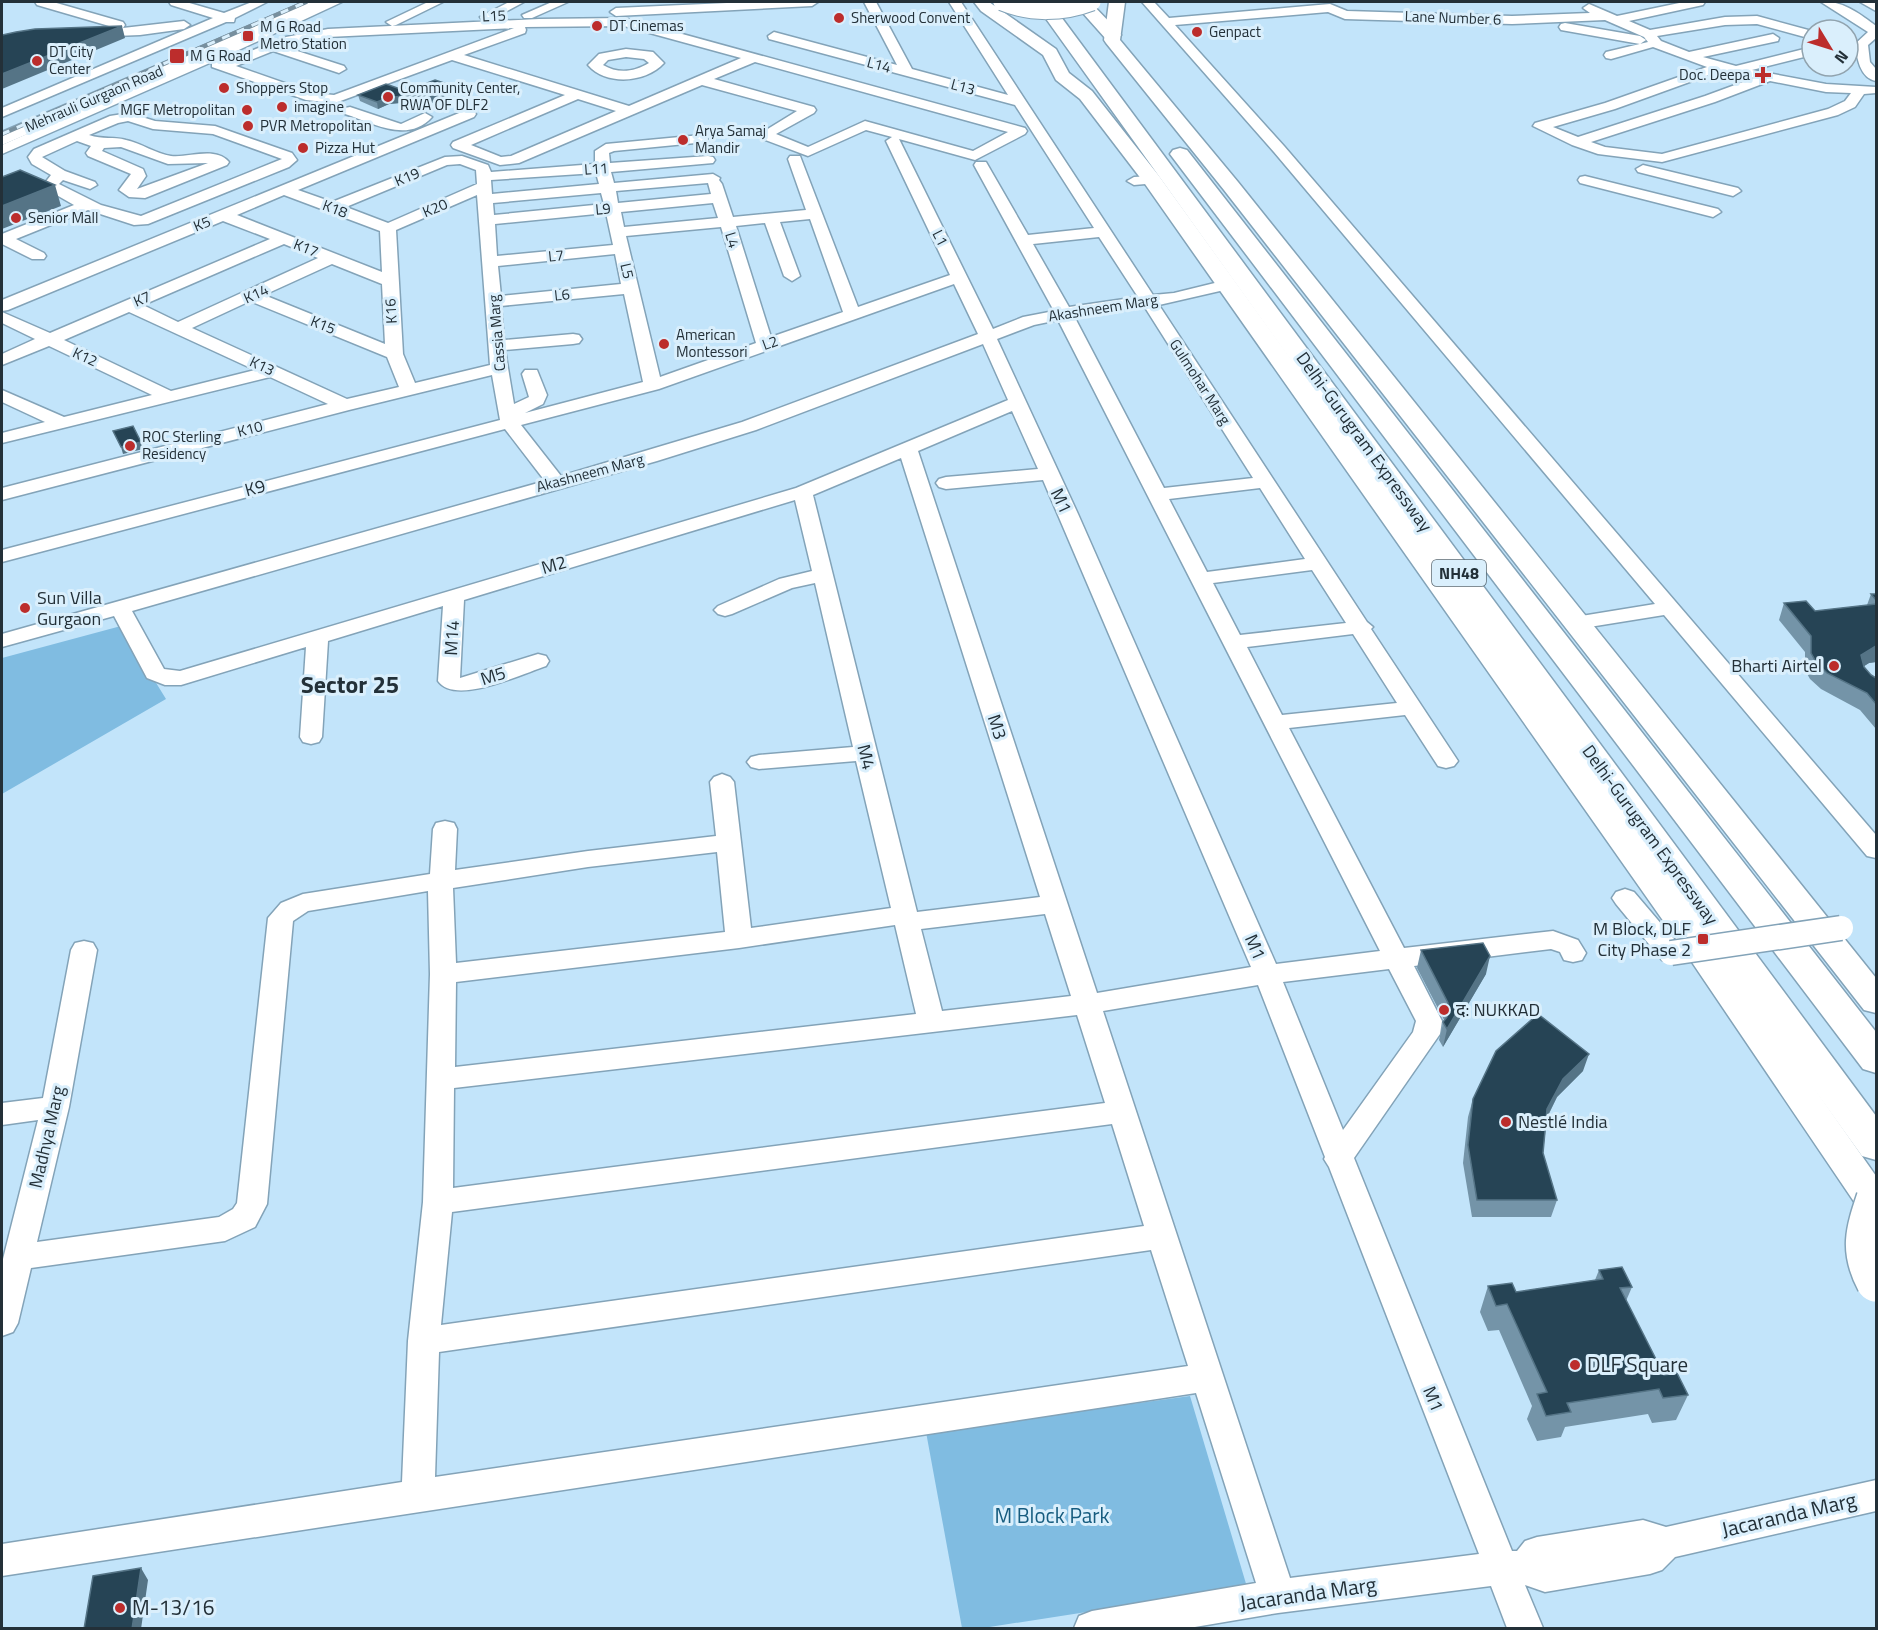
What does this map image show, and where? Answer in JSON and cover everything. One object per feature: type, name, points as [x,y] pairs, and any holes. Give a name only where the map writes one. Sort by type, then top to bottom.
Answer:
[{"type":"highway","points":[[1015,2],[1046,40],[1053,57],[1109,94]]},
{"type":"highway","name":"Delhi-Gurugram Expressway","points":[[1042,2],[1876,1145]]},
{"type":"highway","name":"Delhi-Gurugram Expressway","points":[[1065,2],[1111,46],[1876,1059]]},
{"type":"highway","points":[[1081,2],[1111,46]]},
{"type":"highway","name":"Mehrauli Gurgaon Road","points":[[2,124],[227,20],[320,9]]},
{"type":"highway","name":"Mehrauli Gurgaon Road","points":[[2,139],[50,125],[291,12]]},
{"type":"main road","points":[[981,2],[1053,57],[1062,76],[1086,95],[1143,180],[1232,292],[1694,941],[1876,1204]]},
{"type":"main road","points":[[1002,2],[1040,10],[1060,9],[1092,2]]},
{"type":"main road","points":[[1117,2],[1111,46],[1223,167],[1576,623],[1876,1001]]},
{"type":"main road","points":[[1876,1198],[1862,1238],[1869,1270],[1876,1282]]},
{"type":"street","points":[[41,2],[140,31]]},
{"type":"street","points":[[175,2],[227,20]]},
{"type":"street","points":[[2,113],[227,20],[261,2]]},
{"type":"street","points":[[2,150],[50,125],[259,37],[291,12],[336,2]]},
{"type":"street","points":[[392,22],[436,2]]},
{"type":"street","points":[[486,17],[518,2]]},
{"type":"street","points":[[528,15],[562,2]]},
{"type":"street","points":[[629,11],[653,2]]},
{"type":"street","name":"L15","points":[[320,9],[358,25],[812,2]]},
{"type":"street","name":"L14","points":[[870,2],[907,72]]},
{"type":"street","name":"Gulmohar Marg","points":[[955,2],[1318,564],[1362,627],[1410,708],[1446,761]]},
{"type":"street","points":[[1148,2],[1279,149],[1876,850]]},
{"type":"street","points":[[1577,2],[1674,51],[1719,67],[1826,88],[1876,90]]},
{"type":"street","name":"Lane Number 6","points":[[1165,22],[1330,8],[1342,15],[1512,20],[1609,18],[1699,2]]},
{"type":"street","points":[[1827,2],[1853,15],[1876,32],[1865,54],[1876,77]]},
{"type":"street","points":[[1866,2],[1876,7]]},
{"type":"street","points":[[1853,15],[1876,14]]},
{"type":"street","points":[[1374,15],[1374,18],[1406,23]]},
{"type":"street","points":[[1560,19],[1566,27],[1572,29],[1653,40]]},
{"type":"street","points":[[72,34],[140,31],[227,20]]},
{"type":"street","points":[[1611,55],[1653,40],[1725,21],[1757,20],[1800,32]]},
{"type":"street","points":[[224,66],[283,43],[351,31],[539,23],[624,22],[1020,131],[975,156],[865,125],[813,151],[801,151],[765,135],[809,110],[696,82],[659,74],[626,75],[584,83],[458,145],[500,161],[514,160],[627,110],[696,82],[753,58]]},
{"type":"street","points":[[202,61],[224,66],[322,100],[347,96],[539,23]]},
{"type":"street","points":[[343,47],[373,36],[448,32],[462,33],[488,42]]},
{"type":"street","name":"L14","points":[[774,36],[907,72]]},
{"type":"street","points":[[259,37],[283,43],[339,69]]},
{"type":"street","points":[[1688,56],[1773,38]]},
{"type":"street","points":[[585,51],[604,57],[658,51],[686,39]]},
{"type":"street","points":[[658,51],[659,74]]},
{"type":"street","points":[[1652,60],[1674,51]]},
{"type":"street","points":[[1734,70],[1800,54]]},
{"type":"street","points":[[453,56],[584,83],[627,110]]},
{"type":"street","points":[[584,83],[595,65],[604,57]]},
{"type":"street","points":[[1719,67],[1610,106],[1540,126],[1577,142],[1613,153],[1665,157],[1833,112],[1850,104],[1860,90]]},
{"type":"street","name":"L13","points":[[907,72],[1020,102]]},
{"type":"street","points":[[1577,142],[1768,77]]},
{"type":"street","points":[[1654,78],[1670,85]]},
{"type":"street","points":[[370,118],[401,110],[447,122]]},
{"type":"street","points":[[350,111],[400,128],[409,126],[427,116]]},
{"type":"street","name":"K5","points":[[3,307],[468,114]]},
{"type":"street","points":[[922,140],[967,116]]},
{"type":"street","points":[[60,174],[51,186],[132,221],[144,221],[290,160],[287,156],[215,130],[162,126],[129,117],[115,119],[39,152],[35,157],[37,161],[60,174],[90,185]]},
{"type":"street","points":[[1568,118],[1604,134]]},
{"type":"street","points":[[50,125],[100,144],[123,143],[168,160],[212,158],[222,162],[144,193],[134,194],[127,190],[139,176],[138,172],[93,153],[100,144]]},
{"type":"street","name":"L4","points":[[603,163],[602,151],[611,147],[654,138],[701,137],[765,345]]},
{"type":"street","name":"L1","points":[[893,141],[987,335]]},
{"type":"street","points":[[795,159],[852,313]]},
{"type":"street","name":"K19","points":[[332,208],[445,160],[462,160],[484,183]]},
{"type":"street","name":"L11","points":[[484,183],[603,163],[708,160]]},
{"type":"street","name":"L5","points":[[603,163],[653,385]]},
{"type":"street","points":[[981,165],[1063,312],[1429,1021],[1426,1035],[1338,1160]]},
{"type":"street","points":[[1605,170],[1729,195],[1643,169]]},
{"type":"street","points":[[484,183],[607,188],[713,178]]},
{"type":"street","points":[[1585,180],[1713,212]]},
{"type":"street","name":"Cassia Marg","points":[[484,183],[496,346],[509,419],[556,482]]},
{"type":"street","name":"K20","points":[[388,228],[484,183]]},
{"type":"street","name":"K18","points":[[284,190],[388,228]]},
{"type":"street","name":"L9","points":[[487,220],[719,198]]},
{"type":"street","points":[[38,256],[3,239],[90,204]]},
{"type":"street","points":[[617,232],[815,214]]},
{"type":"street","name":"K17","points":[[223,215],[390,281]]},
{"type":"street","points":[[771,218],[792,276]]},
{"type":"street","name":"K16","points":[[388,228],[394,354],[409,390]]},
{"type":"street","points":[[1023,240],[1103,232]]},
{"type":"street","name":"K7","points":[[2,360],[283,239]]},
{"type":"street","points":[[2,256],[20,249]]},
{"type":"street","name":"L7","points":[[490,262],[621,249]]},
{"type":"street","name":"K14","points":[[180,327],[332,258]]},
{"type":"street","name":"L2","points":[[509,419],[653,385],[959,277]]},
{"type":"street","name":"L6","points":[[494,302],[631,288]]},
{"type":"street","name":"Akashneem Marg","points":[[2,641],[650,457],[749,426],[987,335],[1063,312],[1232,292]]},
{"type":"street","name":"K15","points":[[252,296],[394,354]]},
{"type":"street","name":"K13","points":[[128,304],[345,405]]},
{"type":"street","name":"K12","points":[[3,307],[48,339],[168,396]]},
{"type":"street","name":"M1","points":[[987,335],[1267,975],[1338,1160],[1512,1568],[1525,1629]]},
{"type":"street","points":[[496,346],[573,339]]},
{"type":"street","name":"K10","points":[[2,494],[345,405],[500,368]]},
{"type":"street","points":[[2,438],[272,371]]},
{"type":"street","points":[[509,419],[537,399],[538,395],[531,374]]},
{"type":"street","points":[[2,395],[62,423]]},
{"type":"street","name":"M2","points":[[120,607],[155,674],[165,678],[181,678],[803,492],[1017,404]]},
{"type":"street","name":"K9","points":[[2,556],[509,419]]},
{"type":"street","name":"M3","points":[[908,449],[1278,1596]]},
{"type":"street","points":[[946,483],[1049,474]]},
{"type":"street","points":[[1158,495],[1265,482]]},
{"type":"street","name":"M4","points":[[803,492],[930,1022]]},
{"type":"street","points":[[1201,579],[1318,564]]},
{"type":"street","points":[[725,610],[786,583],[823,575]]},
{"type":"street","name":"M14","points":[[449,681],[454,595]]},
{"type":"street","points":[[1576,623],[1670,608]]},
{"type":"street","points":[[1234,642],[1362,627]]},
{"type":"street","points":[[311,737],[318,637]]},
{"type":"street","name":"M5","points":[[449,681],[456,685],[466,685],[538,661]]},
{"type":"street","points":[[1275,723],[1410,708]]},
{"type":"street","points":[[759,762],[866,753]]},
{"type":"street","points":[[722,782],[739,939]]},
{"type":"street","points":[[418,1495],[424,1341],[438,1202],[443,974],[441,881],[445,829]]},
{"type":"street","points":[[18,1257],[225,1230],[244,1218],[252,1204],[281,918],[290,909],[303,903],[441,881],[588,859],[728,843]]},
{"type":"street","points":[[1625,898],[1671,953],[1841,928]]},
{"type":"street","points":[[443,974],[905,918],[1053,904]]},
{"type":"street","points":[[440,1079],[1086,1004],[1267,975],[1553,940],[1569,946],[1573,953]]},
{"type":"street","name":"Madhya Marg","points":[[2,1323],[55,1107],[84,950]]},
{"type":"street","points":[[2,1114],[55,1107]]},
{"type":"street","points":[[438,1202],[1121,1112]]},
{"type":"street","points":[[424,1341],[1161,1236]]},
{"type":"street","points":[[2,1560],[418,1495],[1207,1377]]},
{"type":"street","name":"Jacaranda Marg","points":[[1092,1629],[1278,1596],[1512,1568],[1545,1575],[1650,1558],[1666,1543],[1876,1496]]},
{"type":"green space","points":[[121,626],[166,699],[2,794],[2,658]]},
{"type":"green space","name":"M Block Park","points":[[1190,1396],[1247,1587],[983,1628],[962,1628],[926,1432]]},
{"type":"building","points":[[122,26],[2,74],[2,35],[35,29]]},
{"type":"building","points":[[435,80],[456,87],[423,99],[410,95],[387,98],[377,102],[358,95],[386,84],[406,91]]},
{"type":"building","points":[[20,170],[55,185],[2,206],[2,177]]},
{"type":"building","points":[[133,426],[141,442],[121,447],[113,431]]},
{"type":"building","points":[[1806,601],[1815,611],[1876,604],[1876,646],[1861,655],[1864,667],[1876,678],[1876,704],[1867,693],[1827,673],[1816,662],[1811,653],[1811,636],[1784,603]]},
{"type":"building","points":[[1483,943],[1490,956],[1447,1029],[1443,1022],[1447,1017],[1448,1003],[1421,950]]},
{"type":"building","name":"Nestlé India","points":[[1538,1014],[1589,1054],[1563,1079],[1547,1109],[1543,1153],[1557,1200],[1477,1200],[1468,1145],[1473,1099],[1496,1051]]},
{"type":"building","name":"DLF Square","points":[[1622,1267],[1632,1287],[1620,1288],[1664,1375],[1677,1373],[1688,1395],[1663,1398],[1659,1389],[1567,1403],[1571,1412],[1546,1416],[1537,1394],[1547,1392],[1507,1304],[1496,1306],[1488,1286],[1512,1283],[1516,1292],[1603,1279],[1599,1270]]},
{"type":"building","name":"M-13/16","points":[[141,1568],[132,1629],[84,1629],[93,1576]]},
{"type":"railway","points":[[2,134],[306,2]]},
{"type":"place","name":"Sherwood Convent","points":[[839,18]]},
{"type":"place","name":"DT Cinemas","points":[[597,26]]},
{"type":"place","name":"Genpact","points":[[1197,32]]},
{"type":"place","name":"M G Road Metro Station","points":[[248,36]]},
{"type":"place","name":"M G Road","points":[[177,56]]},
{"type":"place","name":"DT City Center","points":[[37,61]]},
{"type":"place","name":"Doc. Deepa","points":[[1763,75]]},
{"type":"place","name":"Shoppers Stop","points":[[224,88]]},
{"type":"place","name":"Community Center, RWA OF DLF2","points":[[388,97]]},
{"type":"place","name":"imagine","points":[[282,107]]},
{"type":"place","name":"MGF Metropolitan","points":[[247,110]]},
{"type":"place","name":"PVR Metropolitan","points":[[248,126]]},
{"type":"place","name":"Arya Samaj Mandir","points":[[683,140]]},
{"type":"place","name":"Pizza Hut","points":[[303,148]]},
{"type":"place","name":"Senior Mall","points":[[16,218]]},
{"type":"place","name":"American Montessori","points":[[664,344]]},
{"type":"place","name":"ROC Sterling Residency","points":[[130,446]]},
{"type":"place","name":"Sun Villa Gurgaon","points":[[25,608]]},
{"type":"place","name":"Bharti Airtel","points":[[1834,666]]},
{"type":"place","name":"M Block, DLF City Phase 2","points":[[1703,939]]},
{"type":"place","name":"द: NUKKAD","points":[[1444,1010]]},
{"type":"place","name":"Nestlé India","points":[[1506,1122]]},
{"type":"place","name":"DLF Square","points":[[1575,1365]]},
{"type":"place","name":"M-13/16","points":[[120,1608]]},
{"type":"district","name":"Sector 25","points":[[350,685]]}]
